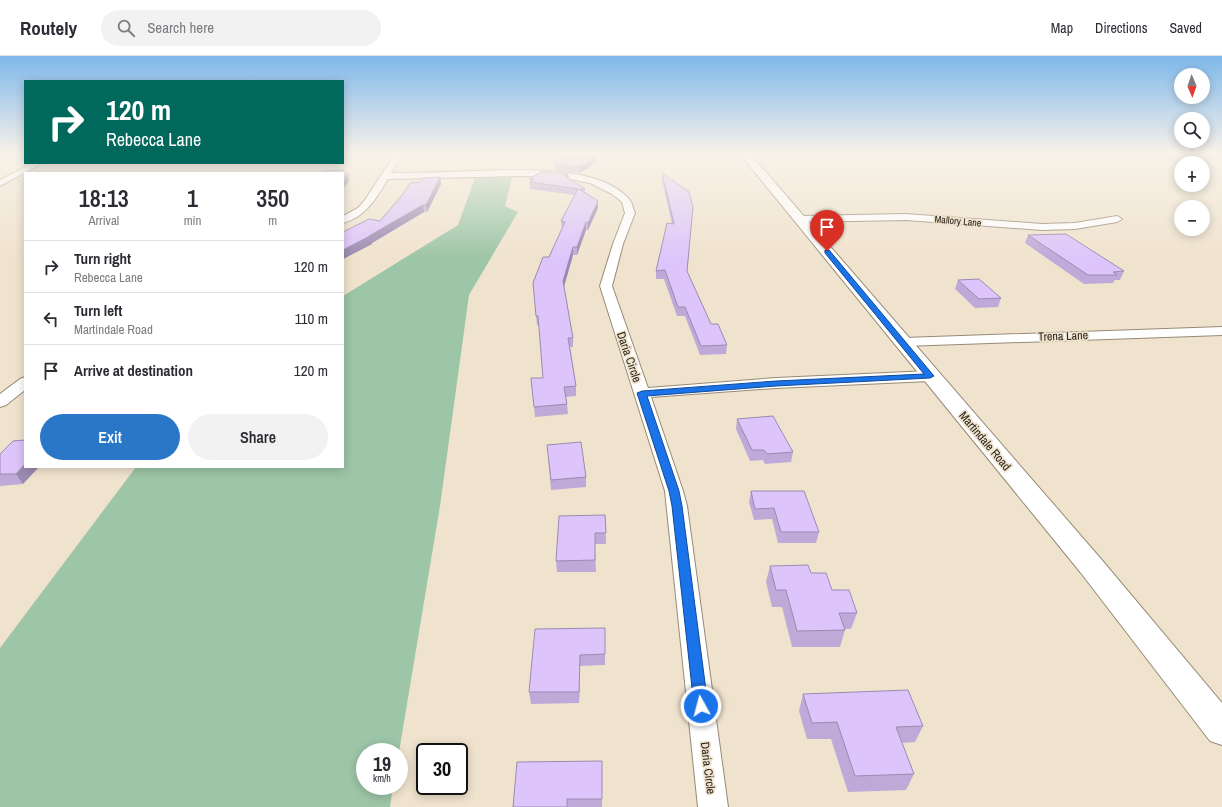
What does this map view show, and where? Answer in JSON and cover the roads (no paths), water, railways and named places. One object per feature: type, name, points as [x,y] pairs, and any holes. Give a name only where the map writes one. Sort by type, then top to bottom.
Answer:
[{"type":"street","points":[[344,219],[365,206],[376,189]]},
{"type":"street","name":"Daria Circle","points":[[609,189],[615,192],[626,202],[630,213],[618,244],[606,286],[674,491],[713,807]]},
{"type":"street","name":"Martindale Road","points":[[774,189],[1091,566],[1222,729]]},
{"type":"street","name":"Mallory Lane","points":[[799,219],[906,217],[1015,226],[1075,226],[1117,219]]},
{"type":"street","name":"Trena Lane","points":[[904,342],[1222,332]]},
{"type":"street","points":[[642,393],[776,383],[930,376]]},
{"type":"street","points":[[0,402],[24,383]]}]
